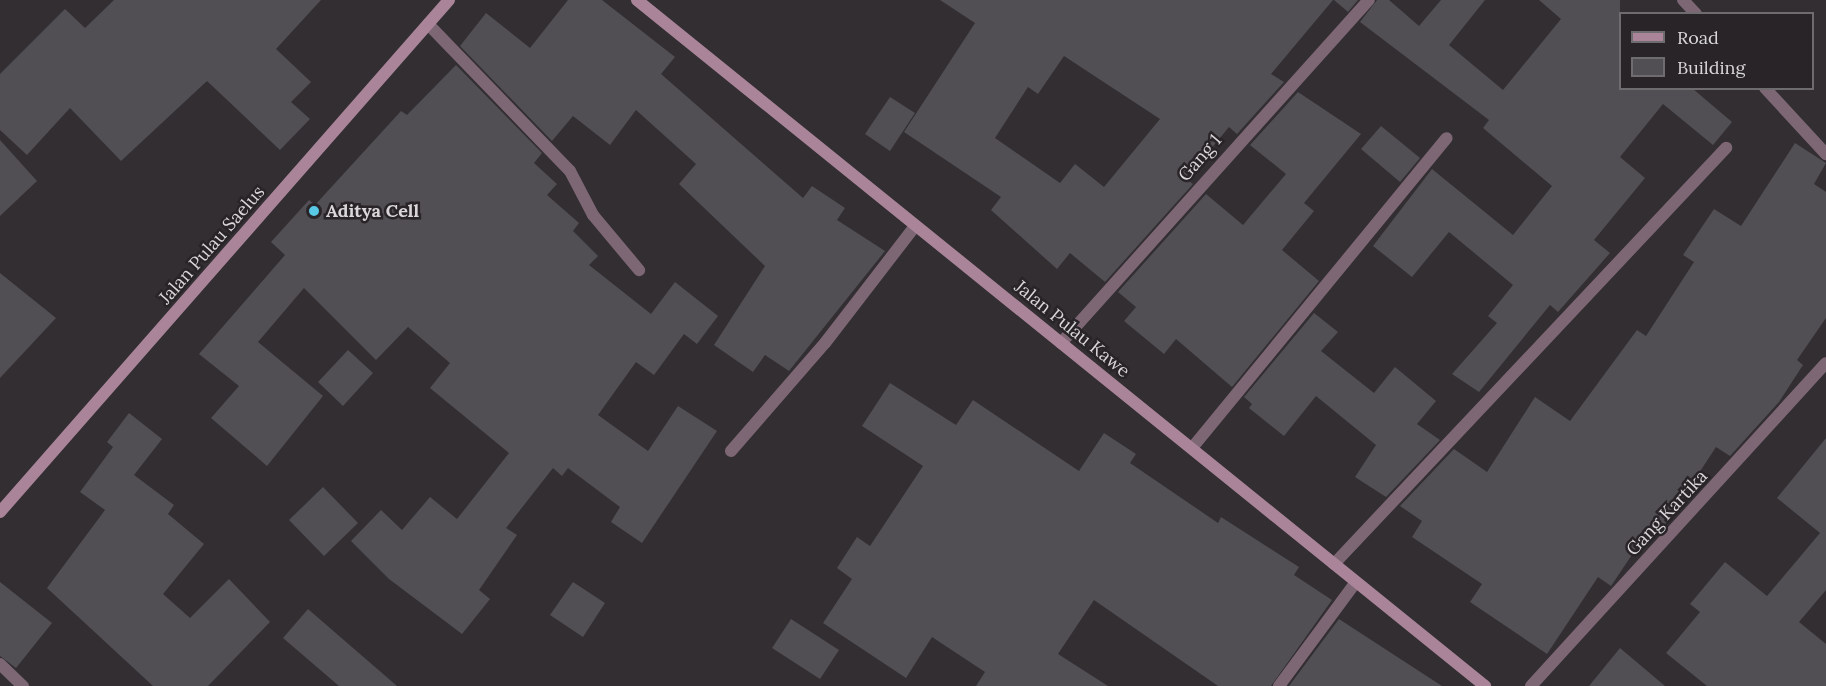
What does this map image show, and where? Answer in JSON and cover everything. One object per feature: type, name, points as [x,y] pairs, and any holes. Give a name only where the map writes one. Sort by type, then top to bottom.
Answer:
[{"type":"street","name":"Jalan Pulau Saelus","points":[[0,512],[449,0]]},
{"type":"street","name":"Jalan Pulau Kawe","points":[[637,0],[1485,686]]},
{"type":"street","name":"Gang 1","points":[[1061,343],[1369,0]]},
{"type":"street","points":[[1683,0],[1694,12]]},
{"type":"street","points":[[428,24],[570,171],[593,215],[639,270]]},
{"type":"street","points":[[1767,90],[1826,154]]},
{"type":"street","points":[[1192,448],[1447,138]]},
{"type":"street","points":[[1334,564],[1726,148]]},
{"type":"street","points":[[731,452],[915,226]]},
{"type":"street","name":"Gang Kartika","points":[[1531,686],[1826,363]]},
{"type":"street","points":[[1279,686],[1356,582]]},
{"type":"street","points":[[0,664],[23,686]]},
{"type":"building","points":[[114,0],[321,0],[276,49],[311,82],[291,102],[310,119],[280,150],[207,81],[121,161],[70,108],[27,155],[0,130],[0,74],[65,9],[85,28]]},
{"type":"building","points":[[568,0],[602,0],[675,57],[661,74],[803,198],[812,186],[845,208],[837,220],[885,251],[789,371],[765,355],[753,372],[714,345],[765,266],[679,184],[696,164],[636,110],[610,145],[573,116],[552,141],[460,46],[486,13],[530,48]]},
{"type":"building","points":[[940,0],[1333,0],[1271,74],[1284,82],[1237,134],[1229,127],[1186,179],[1193,184],[1105,282],[1070,253],[1057,269],[991,210],[1001,197],[904,132],[975,23]],"holes":[[[1064,56],[1160,119],[1104,187],[1075,164],[1060,183],[995,138],[1028,87],[1038,94]]]},
{"type":"building","points":[[1334,0],[1358,0],[1348,12]]},
{"type":"building","points":[[1377,0],[1389,0],[1419,26],[1441,0],[1485,0],[1449,45],[1503,90],[1561,19],[1539,0],[1620,0],[1619,90],[1694,90],[1732,122],[1713,145],[1663,104],[1620,157],[1645,178],[1594,240],[1610,253],[1558,312],[1550,305],[1479,392],[1452,374],[1497,323],[1488,316],[1513,285],[1449,232],[1412,277],[1373,246],[1432,169],[1513,235],[1552,186],[1483,128],[1489,120],[1360,22]]},
{"type":"building","points":[[456,65],[542,153],[534,163],[557,184],[547,195],[579,223],[573,231],[598,256],[589,265],[651,314],[675,282],[718,316],[697,344],[684,334],[654,375],[636,362],[598,415],[648,451],[678,406],[717,431],[642,543],[611,522],[620,507],[568,468],[562,476],[553,468],[506,528],[517,535],[479,590],[490,599],[462,634],[389,579],[351,541],[381,510],[402,530],[430,497],[457,519],[509,453],[430,388],[450,363],[408,327],[376,360],[304,288],[258,342],[323,396],[267,466],[211,418],[239,386],[199,354],[285,255],[271,242],[309,200],[315,205],[401,111],[407,115]]},
{"type":"building","points":[[1298,92],[1361,134],[1304,203],[1314,211],[1282,250],[1319,281],[1232,387],[1176,339],[1164,354],[1124,321],[1136,307],[1118,292],[1206,194],[1243,225],[1286,174],[1250,145]]},
{"type":"building","points":[[890,97],[915,113],[890,151],[865,134]]},
{"type":"building","points":[[1381,126],[1420,158],[1400,182],[1361,149]]},
{"type":"building","points":[[0,140],[37,181],[0,216]]},
{"type":"building","points":[[1795,143],[1826,163],[1814,184],[1826,192],[1826,318],[1797,360],[1803,365],[1779,402],[1730,456],[1716,447],[1665,525],[1656,519],[1611,586],[1598,577],[1547,654],[1470,602],[1482,584],[1412,537],[1422,521],[1400,506],[1454,449],[1487,472],[1535,397],[1570,421],[1637,330],[1646,336],[1694,262],[1683,255],[1714,209],[1741,226]]},
{"type":"building","points":[[0,273],[56,318],[0,378]]},
{"type":"building","points":[[1314,313],[1338,332],[1321,351],[1374,393],[1395,367],[1436,401],[1417,424],[1440,440],[1386,497],[1355,477],[1376,445],[1316,396],[1284,436],[1249,408],[1252,404],[1244,397]]},
{"type":"building","points":[[348,350],[373,373],[343,406],[318,382]]},
{"type":"building","points":[[890,383],[956,425],[973,400],[1079,471],[1104,433],[1136,454],[1130,463],[1218,523],[1221,517],[1299,567],[1294,575],[1332,600],[1271,686],[1218,686],[1094,600],[1058,654],[1108,686],[976,686],[985,672],[932,637],[906,678],[823,623],[852,579],[837,568],[857,537],[870,546],[923,466],[862,426]]},
{"type":"building","points":[[129,413],[162,439],[134,475],[174,505],[168,514],[204,544],[163,594],[190,618],[229,579],[270,622],[208,686],[153,686],[47,588],[105,510],[80,492],[113,447],[107,442]]},
{"type":"building","points":[[1826,438],[1826,590],[1799,622],[1826,644],[1826,686],[1707,686],[1666,653],[1700,612],[1690,604],[1725,562],[1767,596],[1820,533],[1777,498]]},
{"type":"building","points":[[323,487],[358,523],[324,556],[289,520]]},
{"type":"building","points":[[0,582],[52,623],[16,668],[0,656]]},
{"type":"building","points":[[573,582],[605,603],[583,637],[550,615]]},
{"type":"building","points":[[308,609],[397,686],[339,686],[283,638]]},
{"type":"building","points":[[791,619],[839,650],[820,679],[772,648]]},
{"type":"building","points":[[1339,619],[1442,686],[1289,686]]},
{"type":"building","points":[[1620,648],[1665,686],[1589,686]]},
{"type":"place","name":"Aditya Cell","points":[[314,211]]}]
